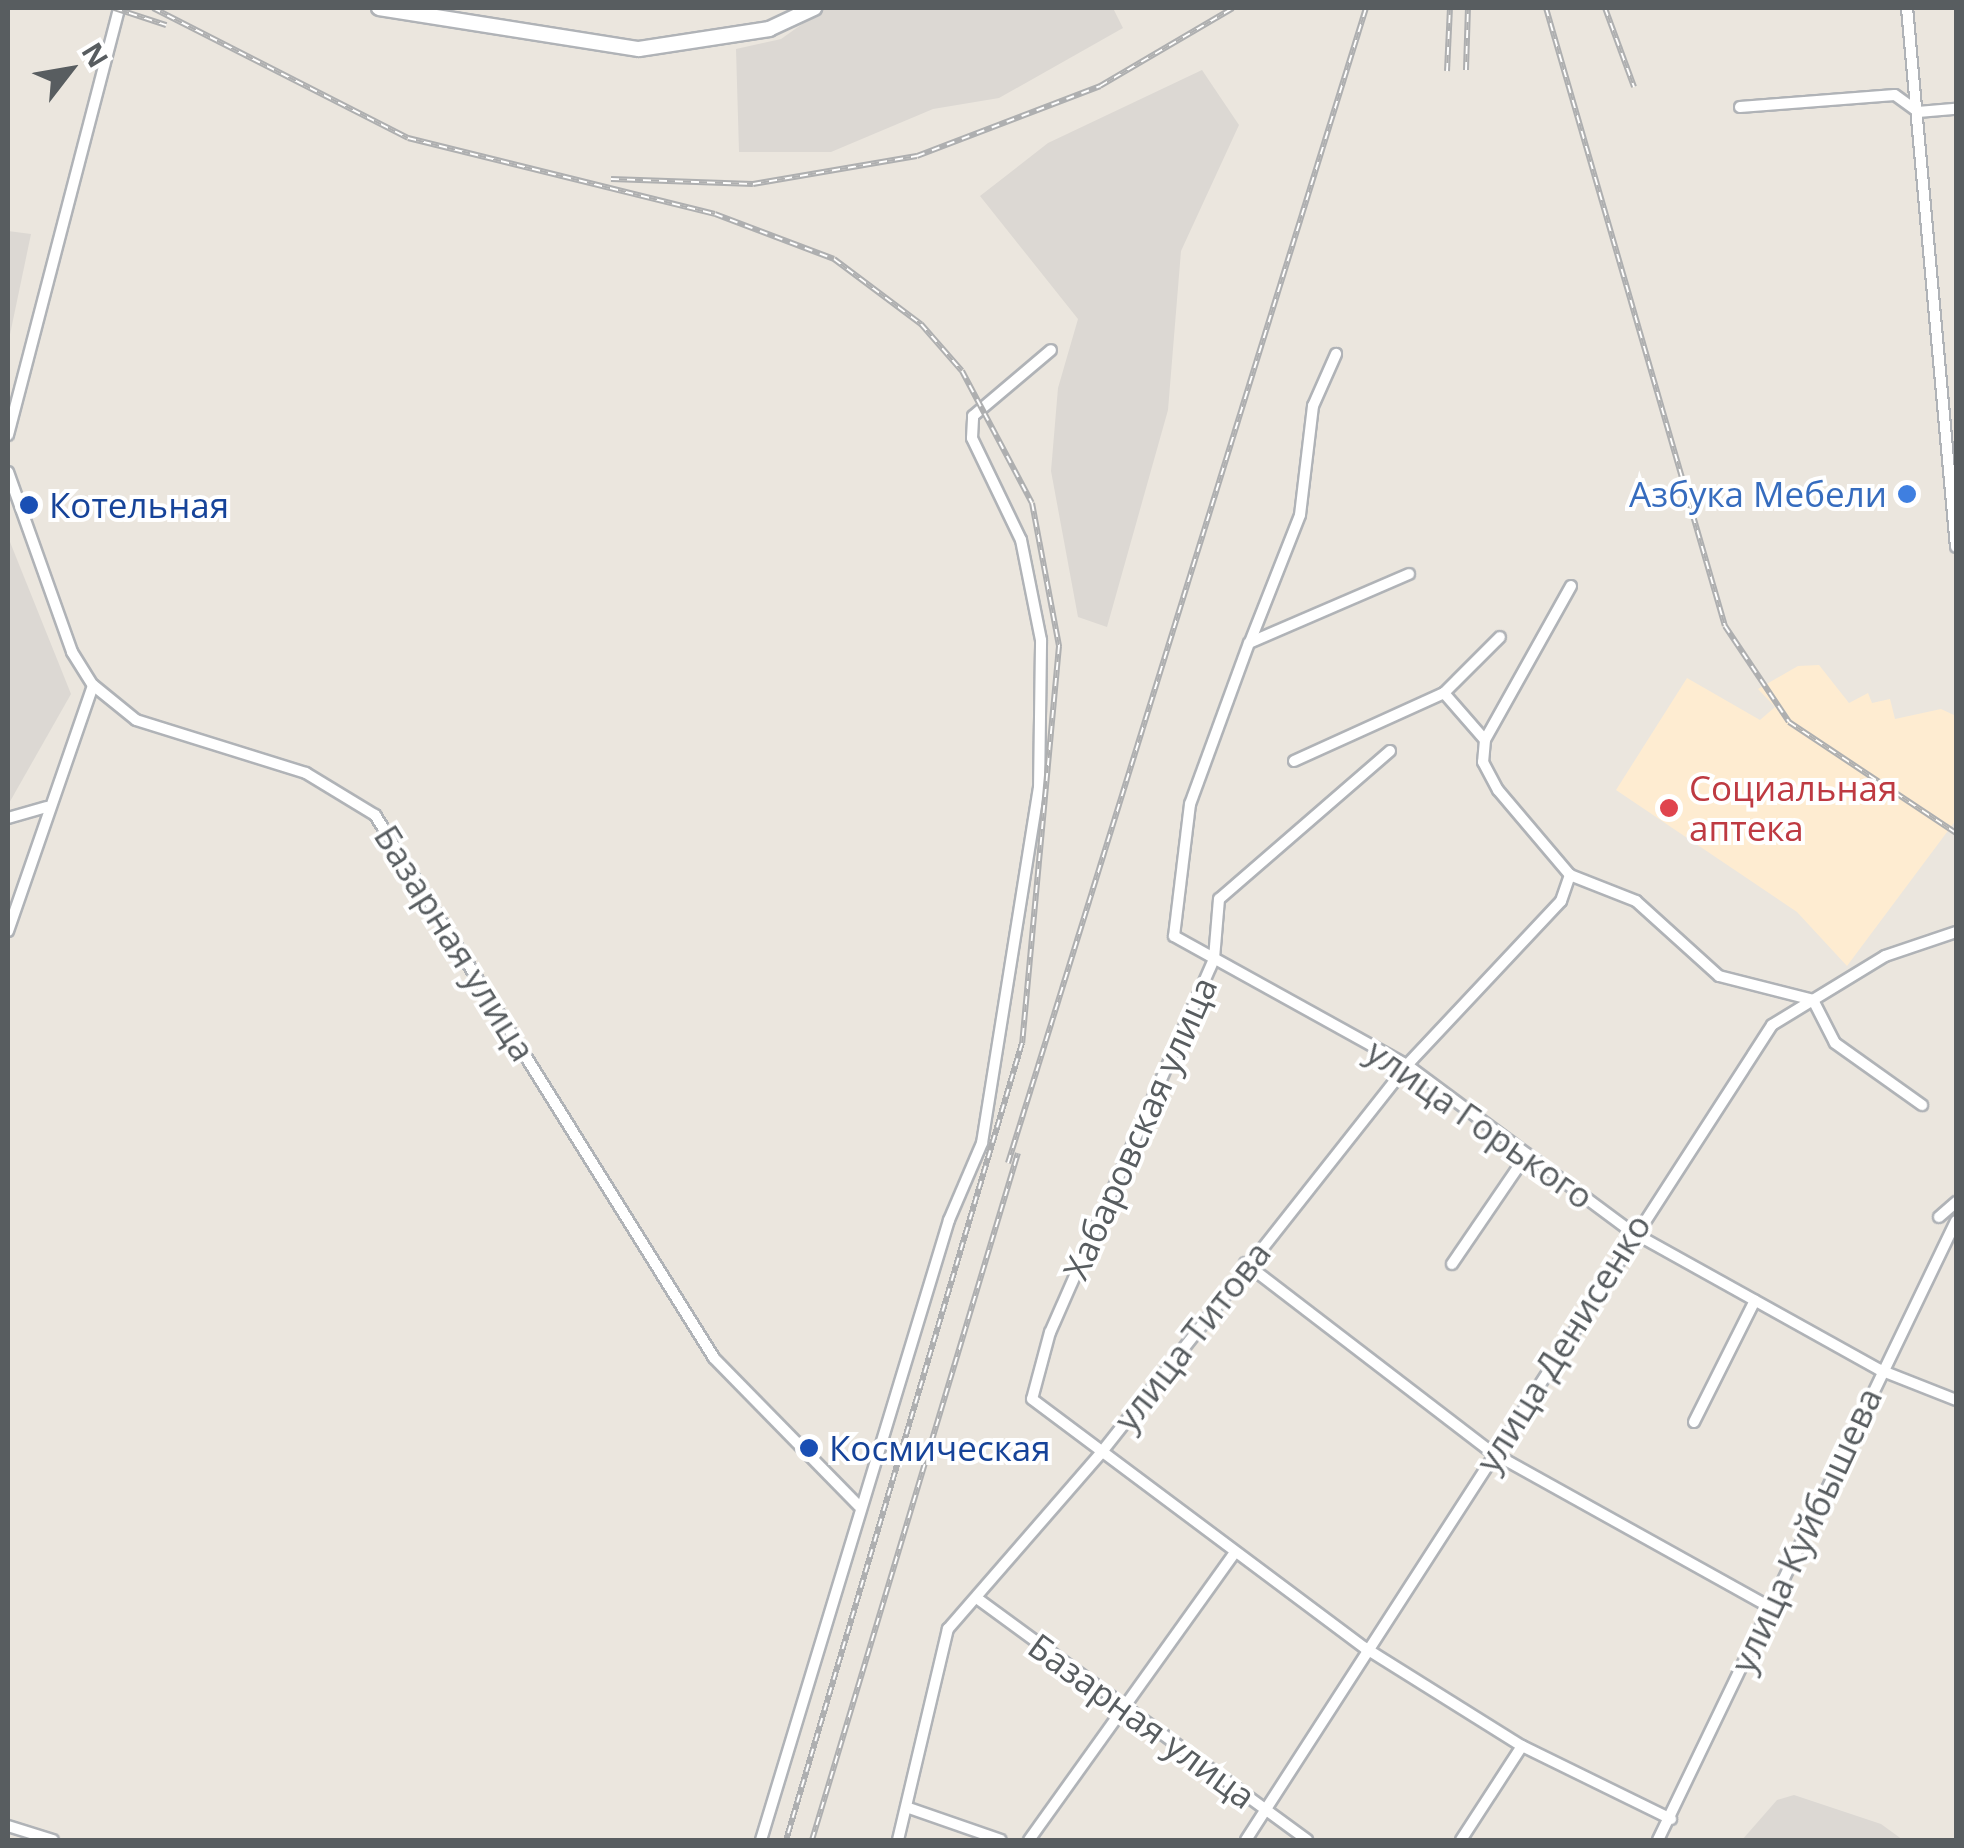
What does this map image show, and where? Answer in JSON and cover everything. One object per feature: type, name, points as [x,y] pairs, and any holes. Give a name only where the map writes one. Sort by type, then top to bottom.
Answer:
[{"type":"street","points":[[8,435],[119,8]]},
{"type":"street","points":[[379,8],[639,49],[769,29],[814,8]]},
{"type":"street","points":[[1906,8],[1952,455],[1956,547]]},
{"type":"street","points":[[1740,107],[1895,95],[1918,112],[1956,109]]},
{"type":"street","points":[[761,1840],[859,1506],[982,1143],[1039,789],[1034,586],[972,438],[973,416],[1051,350]]},
{"type":"street","points":[[1250,643],[1300,515],[1313,406],[1336,354]]},
{"type":"street","name":"Базарная улица","points":[[8,472],[72,652],[93,684],[136,720],[306,773],[376,815],[714,1358],[859,1506]]},
{"type":"street","points":[[1250,643],[1410,574]]},
{"type":"street","points":[[1571,586],[1486,740],[1483,762],[1498,790],[1570,875],[1636,902],[1719,976],[1812,1000],[1834,1043],[1922,1105]]},
{"type":"street","points":[[1294,760],[1444,693],[1500,637]]},
{"type":"street","name":"улица Горького","points":[[1250,643],[1190,804],[1174,936],[1408,1066],[1632,1232],[1880,1370],[1956,1400]]},
{"type":"street","points":[[8,931],[46,807],[93,684]]},
{"type":"street","points":[[1444,693],[1486,740]]},
{"type":"street","name":"Хабаровская улица","points":[[1101,1453],[1032,1399],[1050,1332],[1214,960],[1219,898],[1390,751]]},
{"type":"street","points":[[8,818],[46,807]]},
{"type":"street","name":"улица Титова","points":[[898,1840],[909,1808],[948,1629],[1101,1453],[1245,1264],[1408,1066],[1561,901],[1570,875]]},
{"type":"street","name":"улица Денисенко","points":[[1246,1840],[1632,1232],[1772,1024],[1886,956],[1956,932]]},
{"type":"street","points":[[1452,1264],[1527,1154]]},
{"type":"street","points":[[1939,1218],[1956,1202]]},
{"type":"street","name":"улица Куйбышева","points":[[1658,1840],[1772,1608],[1880,1370],[1956,1221]]},
{"type":"street","points":[[1245,1264],[1493,1453],[1772,1608]]},
{"type":"street","points":[[1694,1422],[1754,1300]]},
{"type":"street","points":[[1101,1453],[1365,1648],[1522,1746],[1671,1819]]},
{"type":"street","points":[[1029,1840],[1116,1707],[1235,1552]]},
{"type":"street","name":"Базарная улица","points":[[978,1599],[1116,1707],[1308,1840]]},
{"type":"street","points":[[1461,1840],[1522,1746]]},
{"type":"street","points":[[909,1808],[1001,1840]]},
{"type":"street","points":[[8,1826],[53,1840]]},
{"type":"shaded area","points":[[825,8],[1113,8],[1123,28],[999,98],[933,109],[831,152],[739,152],[736,49],[781,39]]},
{"type":"shaded area","points":[[1202,70],[1239,125],[1181,251],[1168,410],[1107,627],[1078,617],[1051,471],[1058,388],[1078,319],[980,196],[1048,143]]},
{"type":"shaded area","points":[[8,231],[31,234],[8,344]]},
{"type":"shaded area","points":[[8,537],[71,694],[8,805]]},
{"type":"shaded area","points":[[1819,665],[1849,703],[1868,693],[1872,703],[1890,699],[1895,719],[1941,709],[1954,715],[1956,734],[1956,820],[1847,966],[1797,912],[1616,790],[1687,678],[1760,720],[1775,707],[1758,689],[1798,666]]},
{"type":"shaded area","points":[[1794,1795],[1881,1824],[1903,1840],[1742,1840],[1777,1800]]},
{"type":"railway","points":[[114,8],[166,25]]},
{"type":"railway","points":[[153,8],[408,138],[715,214],[834,259],[921,324],[962,371],[1032,503],[1059,646],[1022,1043],[786,1840]]},
{"type":"railway","points":[[611,179],[753,184],[917,156],[1100,86],[1233,8]]},
{"type":"railway","points":[[1008,1163],[1366,8]]},
{"type":"railway","points":[[1447,71],[1450,8]]},
{"type":"railway","points":[[1466,70],[1468,8]]},
{"type":"railway","points":[[1546,8],[1725,626],[1789,722],[1956,833]]},
{"type":"railway","points":[[1605,8],[1634,87]]},
{"type":"railway","points":[[812,1840],[1018,1153]]},
{"type":"place","name":"Азбука Мебели","points":[[1907,494]]},
{"type":"place","name":"Котельная","points":[[29,505]]},
{"type":"place","name":"Социальная аптека","points":[[1669,808]]},
{"type":"place","name":"Космическая","points":[[809,1448]]}]
